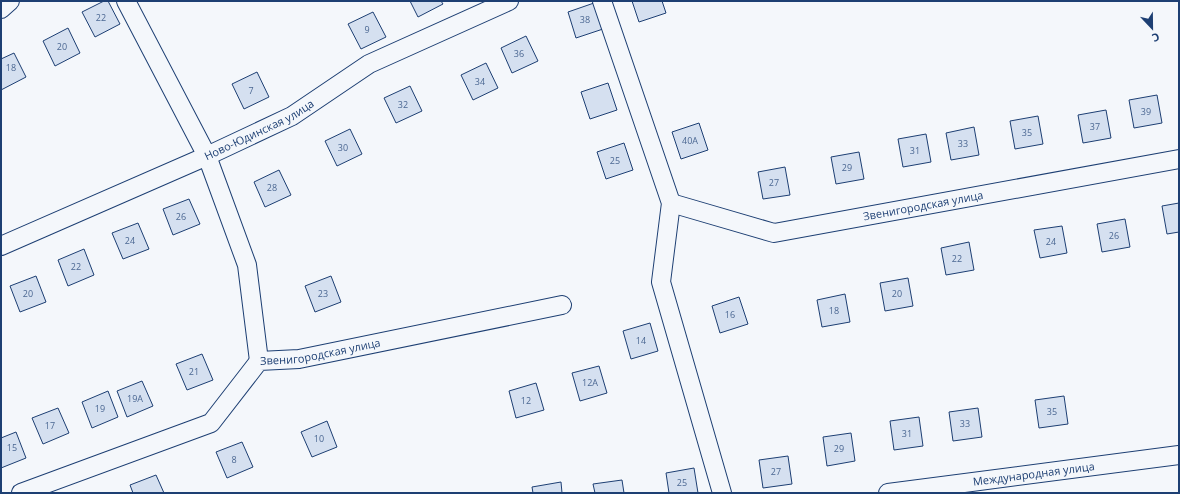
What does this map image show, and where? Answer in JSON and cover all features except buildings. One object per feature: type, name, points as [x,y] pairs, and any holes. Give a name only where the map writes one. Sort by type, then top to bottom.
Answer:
[{"type":"street","points":[[1,9],[10,1]]},
{"type":"street","points":[[126,1],[207,156],[246,265],[259,360]]},
{"type":"street","name":"Ново-Юдинская улица","points":[[1,246],[207,156],[292,116],[369,64],[509,1]]},
{"type":"street","points":[[602,1],[671,203],[661,282],[722,493]]},
{"type":"street","name":"Звенигородская улица","points":[[671,203],[774,233],[1179,159]]},
{"type":"street","name":"Звенигородская улица","points":[[22,493],[212,423],[259,360],[299,359],[562,305]]},
{"type":"street","name":"Международная улица","points":[[888,493],[1179,455]]}]
